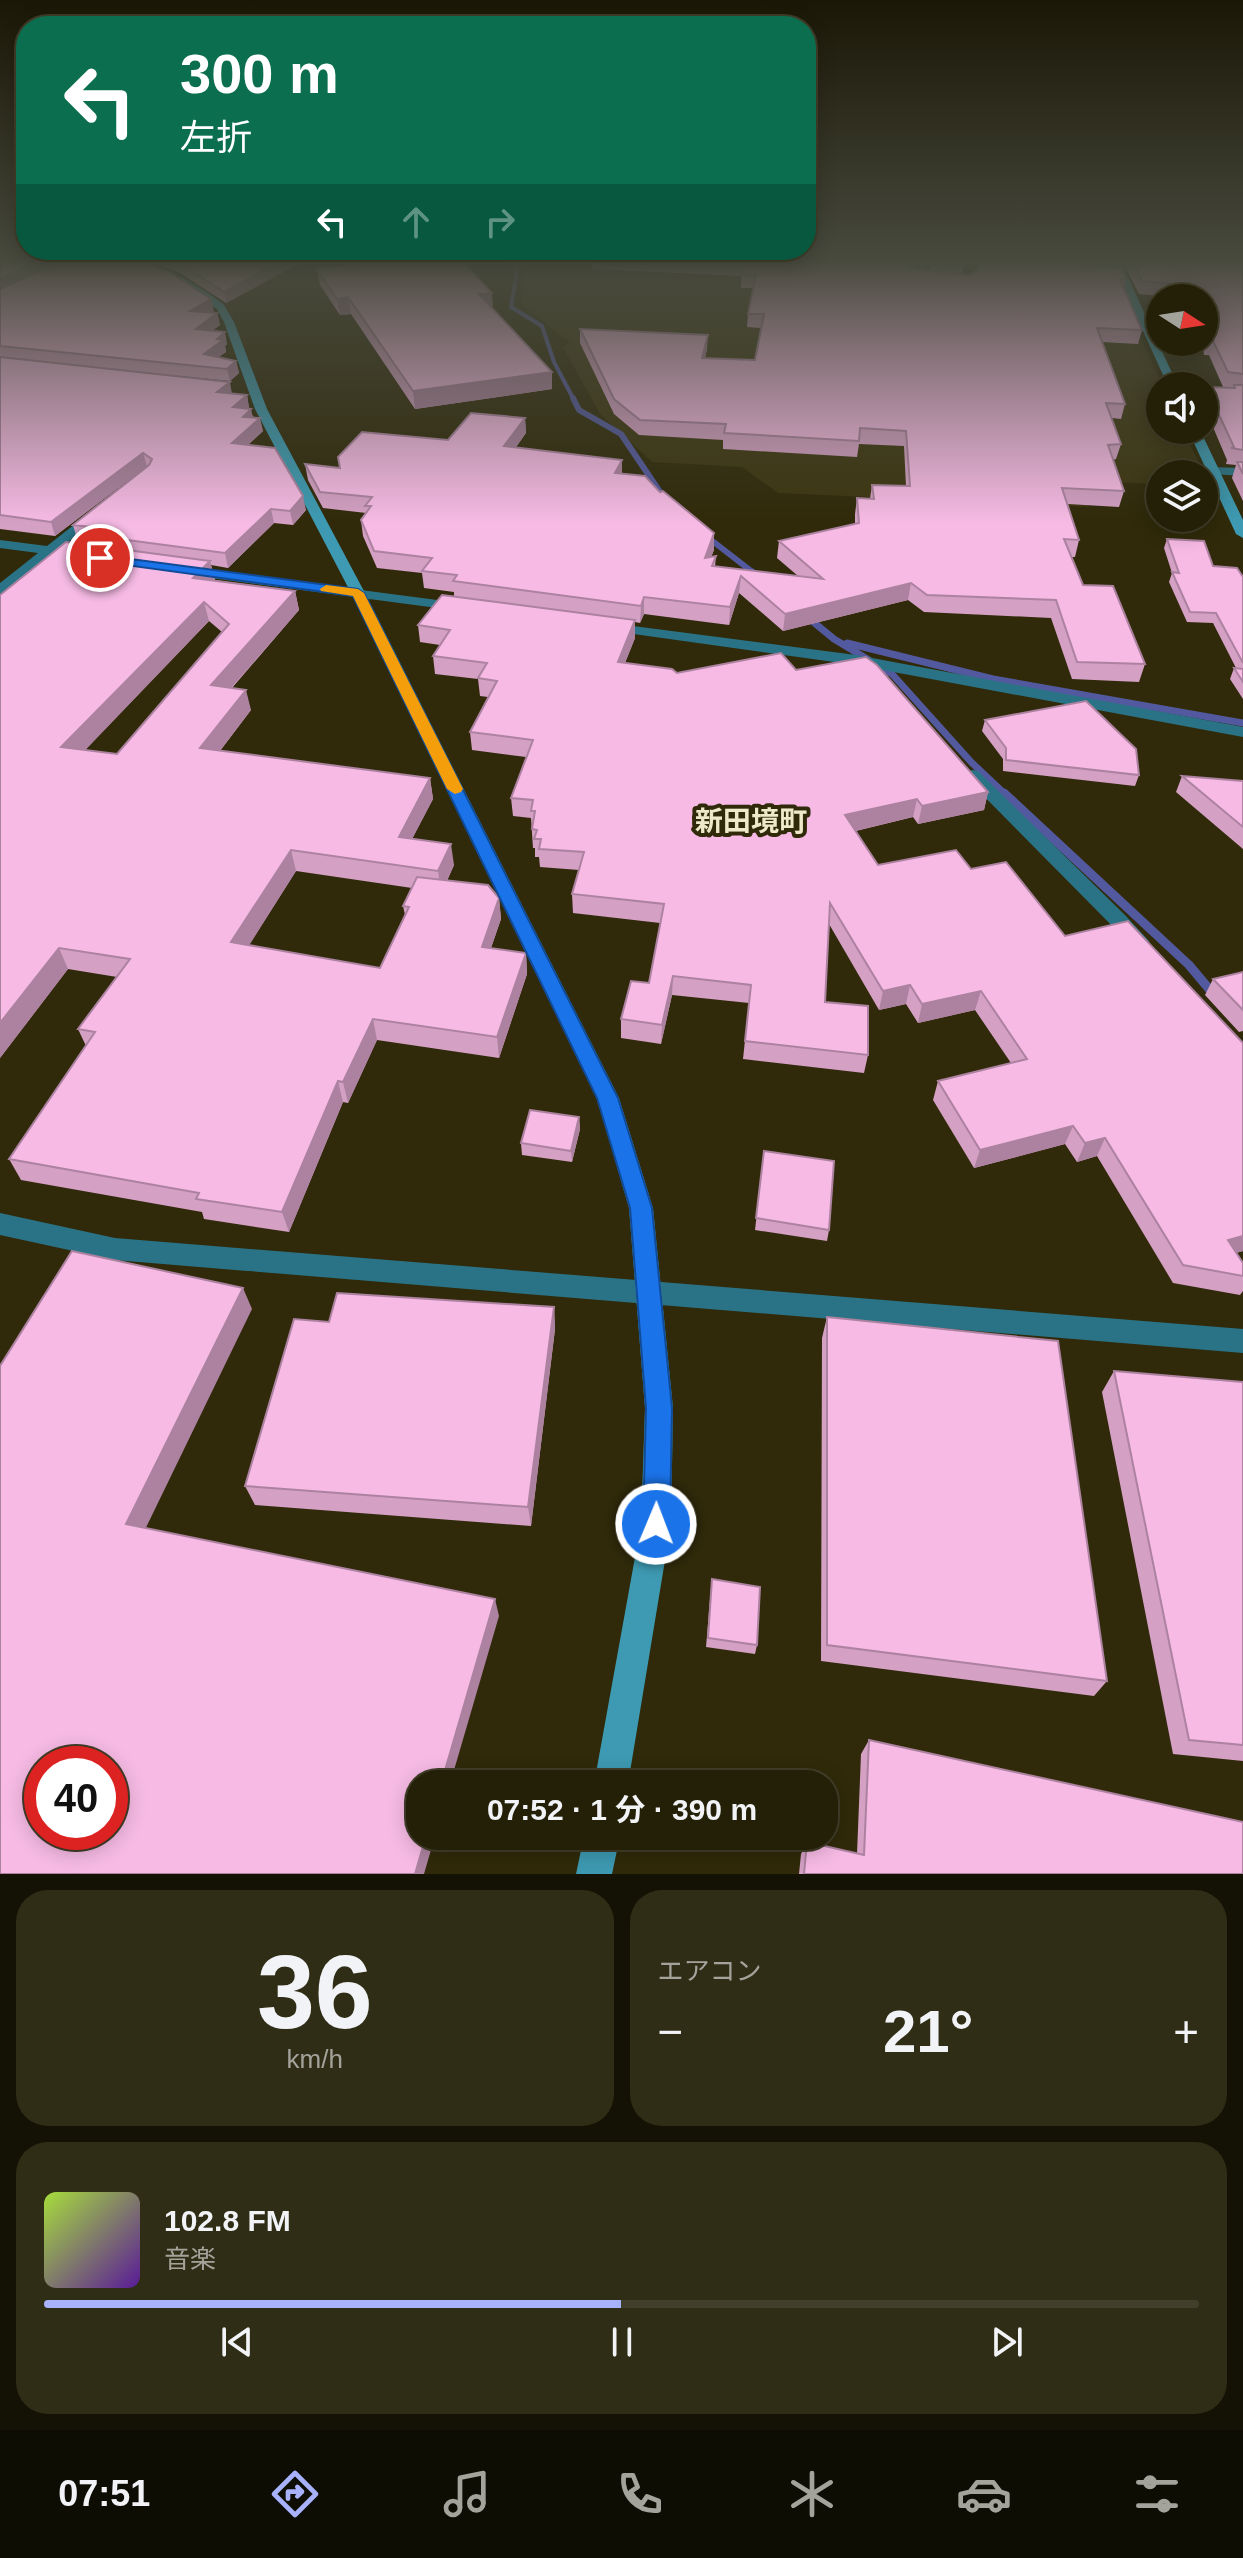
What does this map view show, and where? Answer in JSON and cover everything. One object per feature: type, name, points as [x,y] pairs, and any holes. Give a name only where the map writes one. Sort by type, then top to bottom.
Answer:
[{"type":"street","points":[[236,347],[247,389],[358,593],[608,1098],[641,1208],[659,1408],[656,1524],[613,1770]]},
{"type":"street","points":[[1156,347],[1167,372]]},
{"type":"street","points":[[1218,470],[1243,472]]},
{"type":"street","points":[[1218,481],[1243,534]]},
{"type":"street","points":[[0,590],[111,502]]},
{"type":"street","points":[[0,544],[93,557]]},
{"type":"street","points":[[165,568],[481,610]]},
{"type":"street","points":[[589,624],[856,660],[1243,732]]},
{"type":"street","points":[[856,660],[882,677],[893,689]]},
{"type":"street","points":[[956,759],[1150,952]]},
{"type":"street","points":[[0,1224],[115,1249],[1243,1341]]},
{"type":"street","points":[[594,1874],[599,1850]]},
{"type":"shaded area","points":[[563,347],[1145,347],[1146,356],[1149,356],[1156,372],[1146,372],[1146,444],[1190,444],[1197,460],[1146,460],[1146,483],[1084,481],[1088,507],[778,493],[742,467],[652,462],[600,414]]},
{"type":"building","points":[[14,347],[213,347],[204,354],[236,361],[227,369]]},
{"type":"building","points":[[383,347],[529,347],[552,372],[413,391]]},
{"type":"building","points":[[589,347],[705,347],[702,358],[755,360],[757,347],[1104,347],[1125,404],[1106,403],[1121,444],[1108,445],[1124,491],[1062,488],[1079,540],[1064,539],[1083,585],[1113,586],[1145,664],[1077,662],[1056,600],[927,595],[911,583],[785,614],[741,576],[730,607],[644,597],[641,606],[453,581],[457,575],[422,571],[432,558],[374,551],[361,520],[371,506],[365,506],[372,497],[320,492],[305,464],[340,468],[338,457],[362,432],[448,440],[471,413],[525,418],[504,446],[622,460],[615,473],[645,476],[660,492],[663,491],[714,533],[705,558],[716,556],[712,566],[823,579],[779,541],[859,523],[857,498],[874,499],[872,485],[910,486],[906,431],[860,428],[859,441],[724,433],[726,424],[640,420],[614,399]]},
{"type":"building","points":[[1218,347],[1243,347],[1243,374],[1228,372]]},
{"type":"building","points":[[0,357],[230,382],[217,392],[247,395],[233,407],[251,409],[243,417],[260,418],[232,443],[275,448],[303,496],[290,511],[271,509],[225,553],[82,534],[91,527],[73,525],[149,465],[152,459],[143,453],[51,522],[0,515]]},
{"type":"building","points":[[1234,385],[1243,385],[1243,450],[1231,448],[1234,447],[1218,413],[1218,387],[1235,388]]},
{"type":"building","points":[[1167,539],[1204,541],[1213,566],[1237,568],[1243,577],[1243,663],[1216,613],[1190,612],[1172,572],[1179,573]]},
{"type":"building","points":[[66,542],[210,561],[193,578],[295,591],[211,685],[246,690],[200,748],[430,778],[399,837],[451,844],[438,871],[291,850],[231,942],[380,968],[409,907],[403,906],[417,877],[488,885],[499,898],[482,947],[526,953],[497,1037],[373,1019],[343,1082],[338,1081],[282,1212],[196,1199],[199,1193],[9,1159],[95,1032],[78,1029],[130,959],[59,948],[0,1023],[0,595]],"holes":[[[204,602],[229,624],[117,754],[61,747]]]},
{"type":"building","points":[[442,595],[635,620],[618,662],[672,669],[677,673],[781,653],[796,670],[866,657],[877,665],[988,792],[922,806],[917,799],[845,815],[878,865],[956,850],[971,869],[1006,862],[1065,936],[1128,921],[1243,1043],[1243,1236],[1228,1240],[1243,1263],[1243,1276],[1183,1265],[1105,1138],[1085,1143],[1073,1126],[980,1150],[938,1081],[1027,1059],[981,991],[922,1004],[910,985],[883,991],[830,903],[825,1002],[868,1006],[868,1055],[745,1041],[751,985],[673,976],[662,1025],[621,1019],[631,981],[649,983],[664,904],[572,894],[584,852],[539,849],[541,839],[534,839],[537,830],[532,829],[533,800],[511,798],[533,740],[470,732],[497,681],[478,678],[487,663],[433,656],[450,630],[418,625]]},
{"type":"building","points":[[1234,668],[1243,669],[1243,682]]},
{"type":"building","points":[[1086,701],[1136,749],[1139,775],[1006,760],[1006,748],[985,720]]},
{"type":"building","points":[[1182,776],[1243,781],[1243,827]]},
{"type":"building","points":[[1243,972],[1243,1010],[1213,979]]},
{"type":"building","points":[[530,1110],[579,1117],[571,1151],[521,1143]]},
{"type":"building","points":[[764,1151],[834,1161],[829,1230],[756,1218]]},
{"type":"building","points":[[72,1251],[243,1288],[126,1524],[495,1599],[445,1770],[406,1770],[406,1850],[422,1850],[415,1874],[0,1874],[0,1366]]},
{"type":"building","points":[[337,1293],[554,1307],[528,1507],[245,1486],[294,1319],[329,1322]]},
{"type":"building","points":[[827,1317],[1058,1341],[1107,1681],[827,1645]]},
{"type":"building","points":[[1114,1371],[1243,1382],[1243,1745],[1189,1740]]},
{"type":"building","points":[[712,1579],[760,1587],[757,1645],[708,1638]]},
{"type":"building","points":[[869,1740],[1243,1822],[1243,1874],[804,1874],[806,1850],[838,1849],[864,1855]]},
{"type":"waterway","points":[[549,347],[574,400]]},
{"type":"waterway","points":[[574,400],[579,410],[621,434],[660,492]]},
{"type":"waterway","points":[[706,536],[755,574]]},
{"type":"waterway","points":[[752,572],[757,576]]},
{"type":"waterway","points":[[806,616],[834,639],[892,674],[972,763],[1006,795]]},
{"type":"waterway","points":[[847,643],[993,679],[1243,723]]},
{"type":"waterway","points":[[1004,793],[1189,965],[1215,996]]},
{"type":"slow traffic","points":[[326,589],[358,593],[455,789]]},
{"type":"district","name":"新田境町","points":[[751,821]]},
{"type":"route","points":[[100,558],[358,593],[608,1098],[641,1208],[659,1408],[656,1524]]}]
